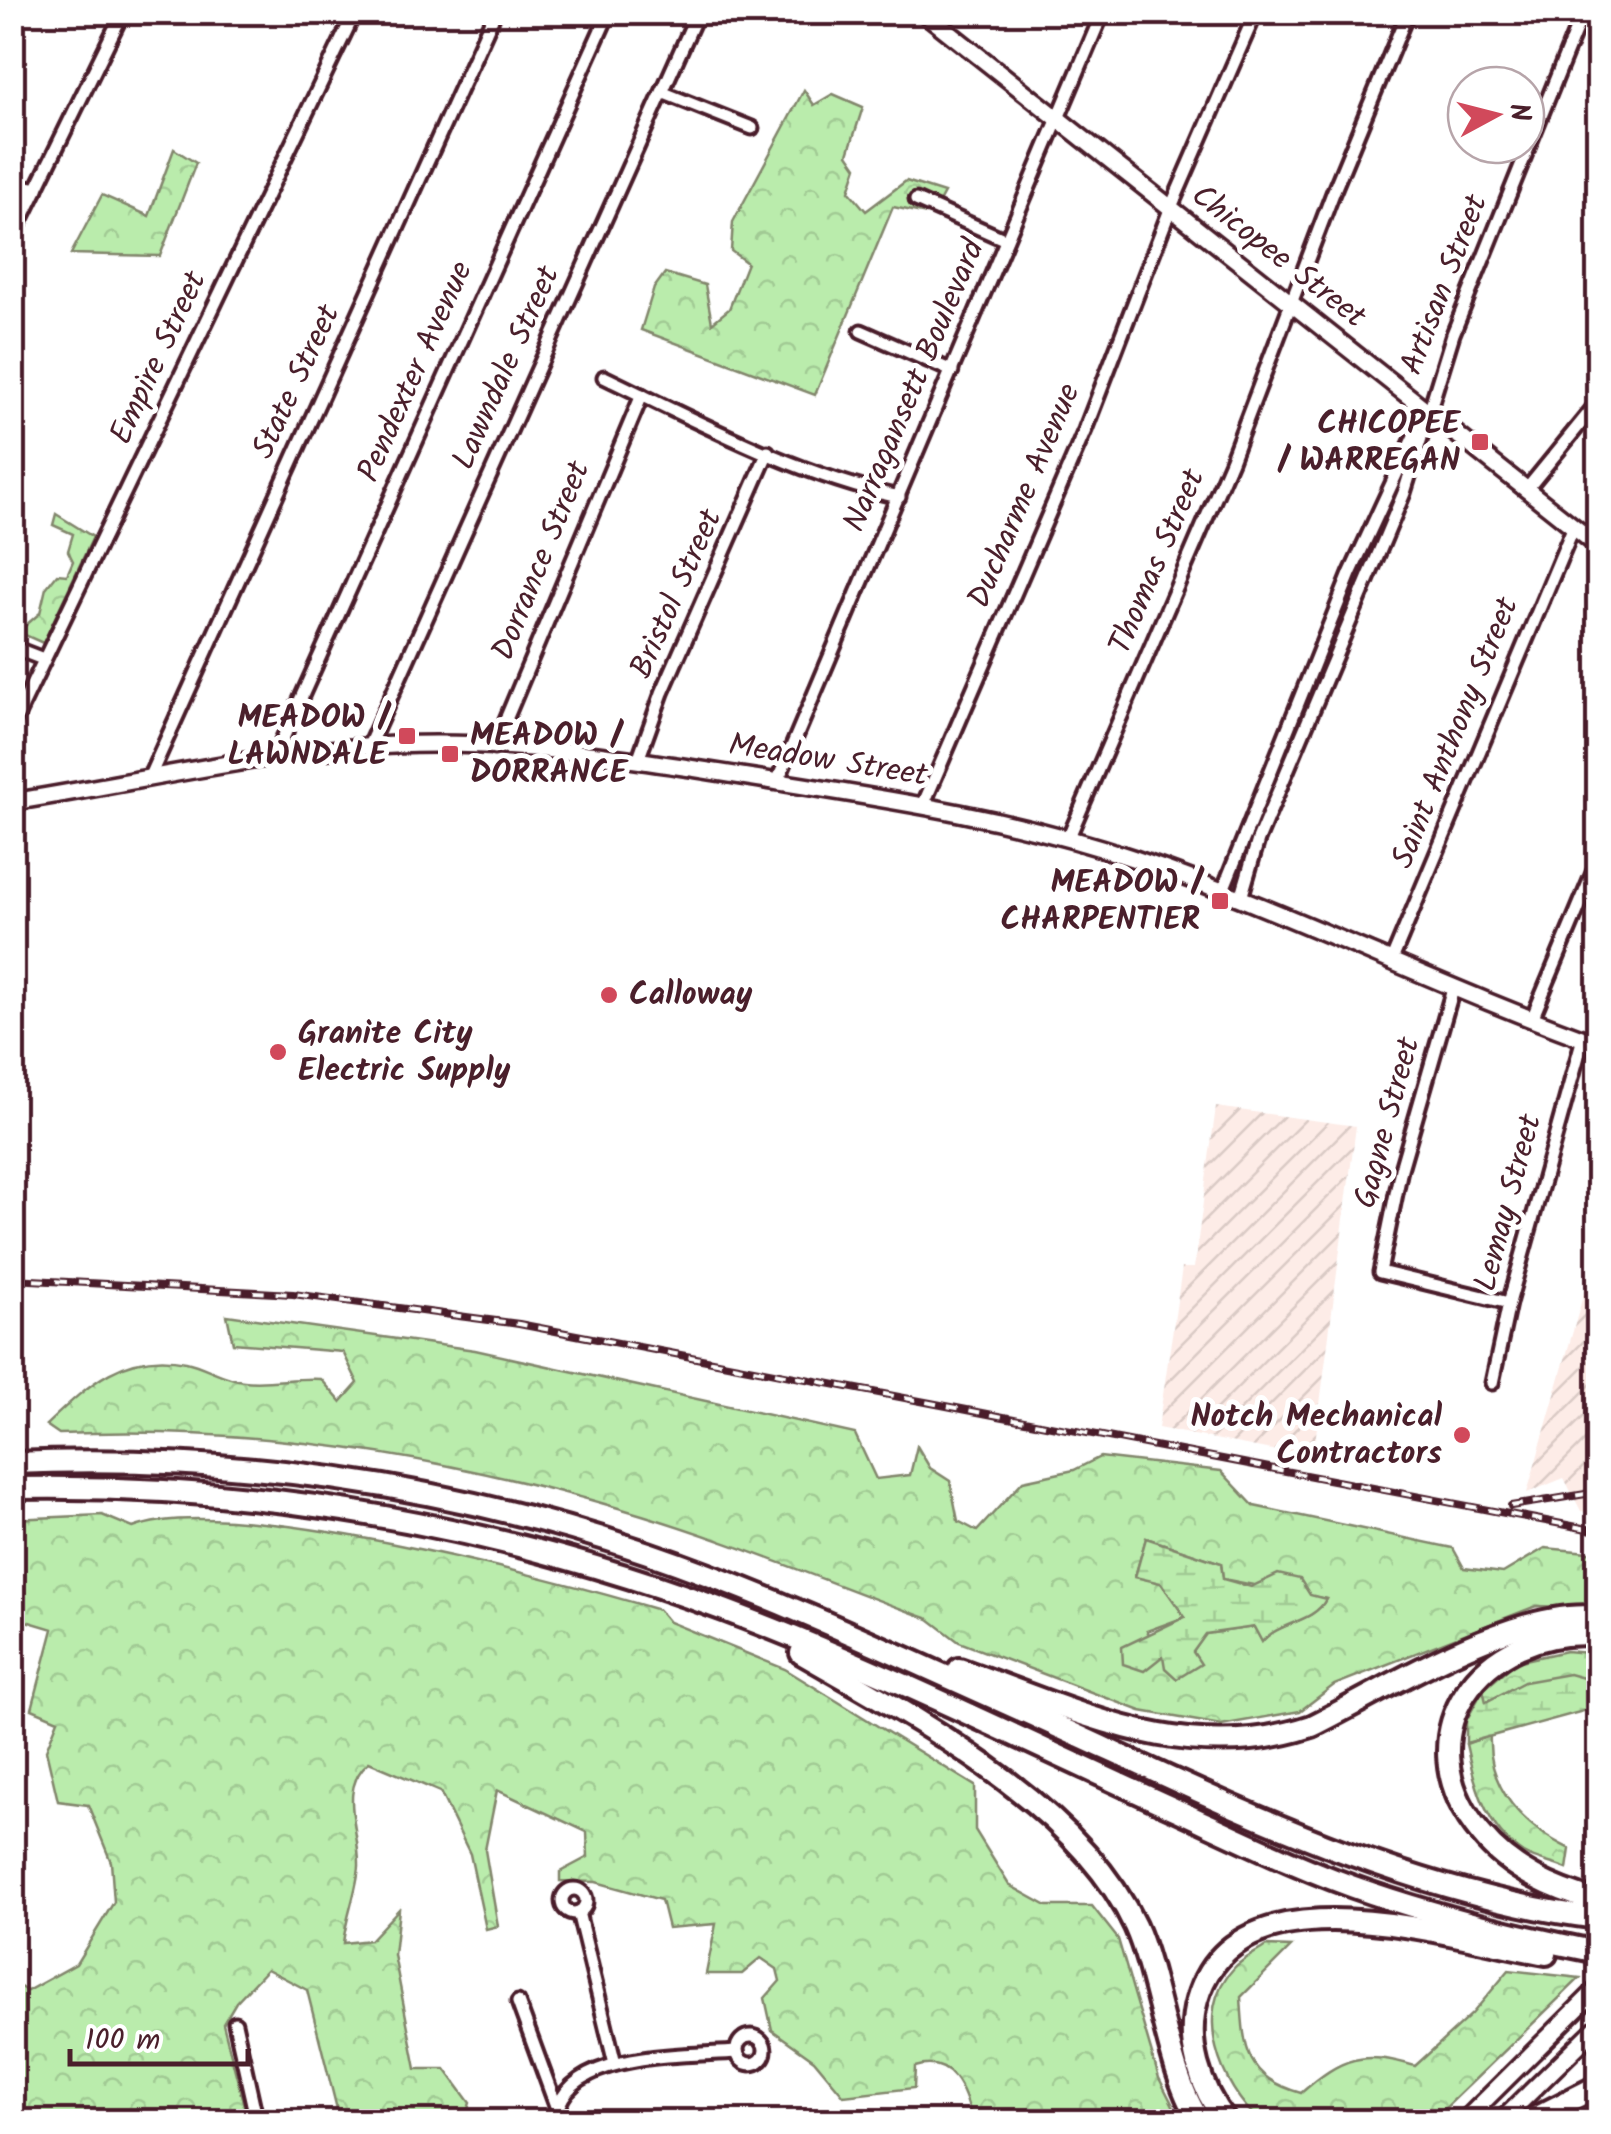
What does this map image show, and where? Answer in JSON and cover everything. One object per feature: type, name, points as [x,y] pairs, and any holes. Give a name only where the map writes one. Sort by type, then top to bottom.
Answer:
[{"type":"highway","points":[[12,1463],[162,1463],[256,1469],[434,1497],[644,1552],[837,1627],[1105,1720],[1203,1744],[1274,1738],[1312,1726],[1511,1630],[1554,1618],[1598,1617]]},
{"type":"highway","points":[[12,1488],[206,1493],[316,1503],[463,1530],[585,1563],[730,1612],[1355,1887],[1503,1932],[1598,1952]]},
{"type":"highway","points":[[730,1612],[970,1754],[1024,1795],[1076,1844],[1133,1922],[1179,2072],[1201,2122]]},
{"type":"highway","points":[[837,1627],[1304,1835],[1471,1893],[1598,1918]]},
{"type":"highway","points":[[1598,1635],[1544,1636],[1492,1660],[1462,1697],[1450,1740],[1460,1798],[1490,1844],[1536,1879],[1598,1902]]},
{"type":"highway","points":[[1226,2122],[1200,2072],[1193,2017],[1208,1972],[1232,1945],[1251,1933],[1298,1921],[1347,1920],[1565,1958],[1598,1960]]},
{"type":"highway","points":[[1526,2122],[1598,2086]]},
{"type":"main road","name":"Chicopee Street","points":[[923,12],[1598,546]]},
{"type":"main road","name":"Meadow Street","points":[[12,802],[276,756],[368,748],[494,748],[638,760],[924,803],[1068,839],[1223,890],[1453,989],[1591,1041]]},
{"type":"main road","points":[[1463,2122],[1598,1988]]},
{"type":"main road","points":[[1500,2122],[1598,2026]]},
{"type":"street","points":[[12,239],[123,12]]},
{"type":"street","name":"Empire Street","points":[[12,727],[355,12]]},
{"type":"street","name":"State Street","points":[[150,776],[495,12]]},
{"type":"street","name":"Pendexter Avenue","points":[[276,756],[610,12]]},
{"type":"street","name":"Lawndale Street","points":[[368,748],[698,12]]},
{"type":"street","name":"Narragansett Boulevard","points":[[778,782],[1104,12]]},
{"type":"street","name":"Ducharme Avenue","points":[[924,803],[1085,430],[1171,207],[1256,12]]},
{"type":"street","name":"Thomas Street","points":[[1068,839],[1231,461],[1408,12]]},
{"type":"street","name":"Artisan Street","points":[[1428,410],[1453,333],[1583,12]]},
{"type":"street","points":[[664,93],[752,128]]},
{"type":"street","points":[[12,184],[37,188]]},
{"type":"street","points":[[916,200],[1006,240]]},
{"type":"street","points":[[861,331],[952,371]]},
{"type":"street","points":[[604,377],[768,452],[862,489],[899,497]]},
{"type":"street","name":"Dorrance Street","points":[[494,748],[642,395]]},
{"type":"street","points":[[1527,490],[1598,402]]},
{"type":"street","points":[[1223,890],[1367,535],[1428,410]]},
{"type":"street","points":[[1241,898],[1258,840],[1404,494],[1428,410]]},
{"type":"street","name":"Bristol Street","points":[[638,760],[662,693],[768,452]]},
{"type":"street","name":"Saint Anthony Street","points":[[1391,962],[1574,526]]},
{"type":"street","points":[[1367,535],[1382,543]]},
{"type":"street","points":[[12,647],[43,659]]},
{"type":"street","points":[[1320,648],[1336,654]]},
{"type":"street","points":[[1276,752],[1292,758]]},
{"type":"street","points":[[1532,1019],[1598,861]]},
{"type":"street","name":"Gagne Street","points":[[1453,989],[1401,1169],[1380,1272],[1509,1303]]},
{"type":"street","name":"Lemay Street","points":[[1492,1383],[1509,1303],[1591,1041]]},
{"type":"street","points":[[578,1912],[615,2064]]},
{"type":"street","points":[[518,2002],[552,2099],[559,2105]]},
{"type":"street","points":[[235,2023],[258,2122]]},
{"type":"street","points":[[562,2122],[559,2105],[564,2094],[581,2080],[615,2064],[737,2052]]},
{"type":"shaded area","points":[[1216,1107],[1356,1126],[1313,1458],[1158,1428],[1182,1268],[1194,1268]]},
{"type":"shaded area","points":[[1598,1243],[1598,1514],[1581,1511],[1564,1478],[1527,1493]]},
{"type":"green space","points":[[804,90],[814,105],[833,94],[863,107],[848,154],[857,167],[849,191],[866,211],[906,181],[944,193],[932,215],[893,207],[815,395],[641,330],[654,288],[665,273],[705,285],[712,323],[729,309],[747,263],[731,251],[733,222]]},
{"type":"green space","points":[[174,149],[196,163],[160,256],[71,254],[102,195],[149,216]]},
{"type":"green space","points":[[56,514],[93,537],[43,643],[18,632],[40,613],[46,588],[57,574],[67,575],[73,561],[68,551],[73,534],[53,525]]},
{"type":"green space","points":[[227,1315],[475,1350],[855,1434],[876,1479],[910,1475],[917,1446],[930,1468],[950,1481],[958,1521],[977,1531],[1023,1481],[1074,1470],[1100,1457],[1221,1471],[1254,1506],[1453,1548],[1464,1568],[1503,1573],[1545,1548],[1598,1553],[1598,1608],[1536,1606],[1334,1685],[1300,1711],[1221,1725],[1141,1711],[959,1642],[929,1619],[776,1561],[661,1521],[553,1490],[414,1459],[343,1448],[202,1434],[59,1434],[46,1425],[108,1374],[144,1361],[186,1362],[244,1381],[321,1379],[341,1402],[358,1383],[343,1352],[233,1343]],"holes":[[[1146,1538],[1221,1563],[1223,1579],[1326,1599],[1313,1613],[1262,1641],[1254,1627],[1205,1634],[1193,1652],[1163,1655],[1147,1631],[1185,1617],[1161,1583],[1135,1576]]]},
{"type":"green space","points":[[102,1515],[133,1528],[178,1520],[240,1521],[313,1530],[472,1561],[659,1610],[669,1622],[785,1669],[975,1786],[975,1830],[1009,1885],[1047,1906],[1092,1906],[1118,1939],[1159,2078],[1181,2121],[973,2121],[955,2078],[939,2066],[928,2065],[915,2067],[914,2088],[844,2096],[814,2060],[772,2030],[765,1998],[780,1981],[777,1969],[761,1958],[742,1974],[706,1974],[716,1924],[668,1928],[661,1900],[596,1882],[560,1881],[560,1872],[588,1857],[587,1832],[497,1790],[485,1850],[498,1926],[486,1929],[470,1854],[440,1792],[369,1762],[359,1772],[352,1797],[359,1866],[343,1943],[370,1940],[399,1909],[394,1955],[416,2069],[445,2069],[470,2103],[464,2121],[340,2121],[307,1990],[267,1969],[236,2002],[223,2024],[248,2121],[13,2121],[13,1983],[27,1991],[76,1964],[114,1902],[111,1862],[88,1805],[58,1801],[46,1750],[58,1720],[32,1709],[53,1629],[26,1621],[13,1639],[13,1519]]},
{"type":"green space","points":[[1146,1538],[1221,1563],[1223,1579],[1251,1587],[1278,1574],[1300,1579],[1310,1595],[1326,1599],[1313,1613],[1277,1630],[1262,1642],[1254,1627],[1206,1634],[1193,1652],[1201,1664],[1177,1679],[1165,1668],[1163,1656],[1144,1671],[1123,1664],[1122,1647],[1185,1617],[1161,1583],[1135,1577]]},
{"type":"green space","points":[[1566,1651],[1598,1654],[1598,1682],[1540,1680],[1485,1703],[1483,1690],[1516,1662]]},
{"type":"green space","points":[[1569,1674],[1598,1682],[1598,1707],[1466,1743],[1466,1721],[1483,1690],[1486,1702],[1524,1682]]},
{"type":"green space","points":[[1490,1735],[1495,1772],[1502,1789],[1524,1818],[1570,1849],[1567,1869],[1523,1853],[1491,1818],[1478,1789],[1466,1744]]},
{"type":"green space","points":[[1266,1946],[1291,1947],[1241,1997],[1247,2046],[1258,2069],[1268,2079],[1301,2093],[1329,2071],[1354,2060],[1381,2058],[1415,2066],[1472,2014],[1509,1970],[1580,1978],[1432,2121],[1260,2121],[1233,2089],[1223,2069],[1213,2027],[1214,2006],[1221,1986],[1237,1965]]},
{"type":"railway","points":[[12,1279],[293,1294],[519,1324],[1598,1531]]},
{"type":"railway","points":[[1511,1506],[1598,1492]]},
{"type":"place","name":"CHICOPEE / WARREGAN","points":[[1480,442]]},
{"type":"place","name":"MEADOW / LAWNDALE","points":[[407,736]]},
{"type":"place","name":"MEADOW / DORRANCE","points":[[450,754]]},
{"type":"place","name":"MEADOW / CHARPENTIER","points":[[1220,901]]},
{"type":"place","name":"Calloway","points":[[609,995]]},
{"type":"place","name":"Granite City Electric Supply","points":[[278,1052]]},
{"type":"place","name":"Notch Mechanical Contractors","points":[[1462,1435]]}]
